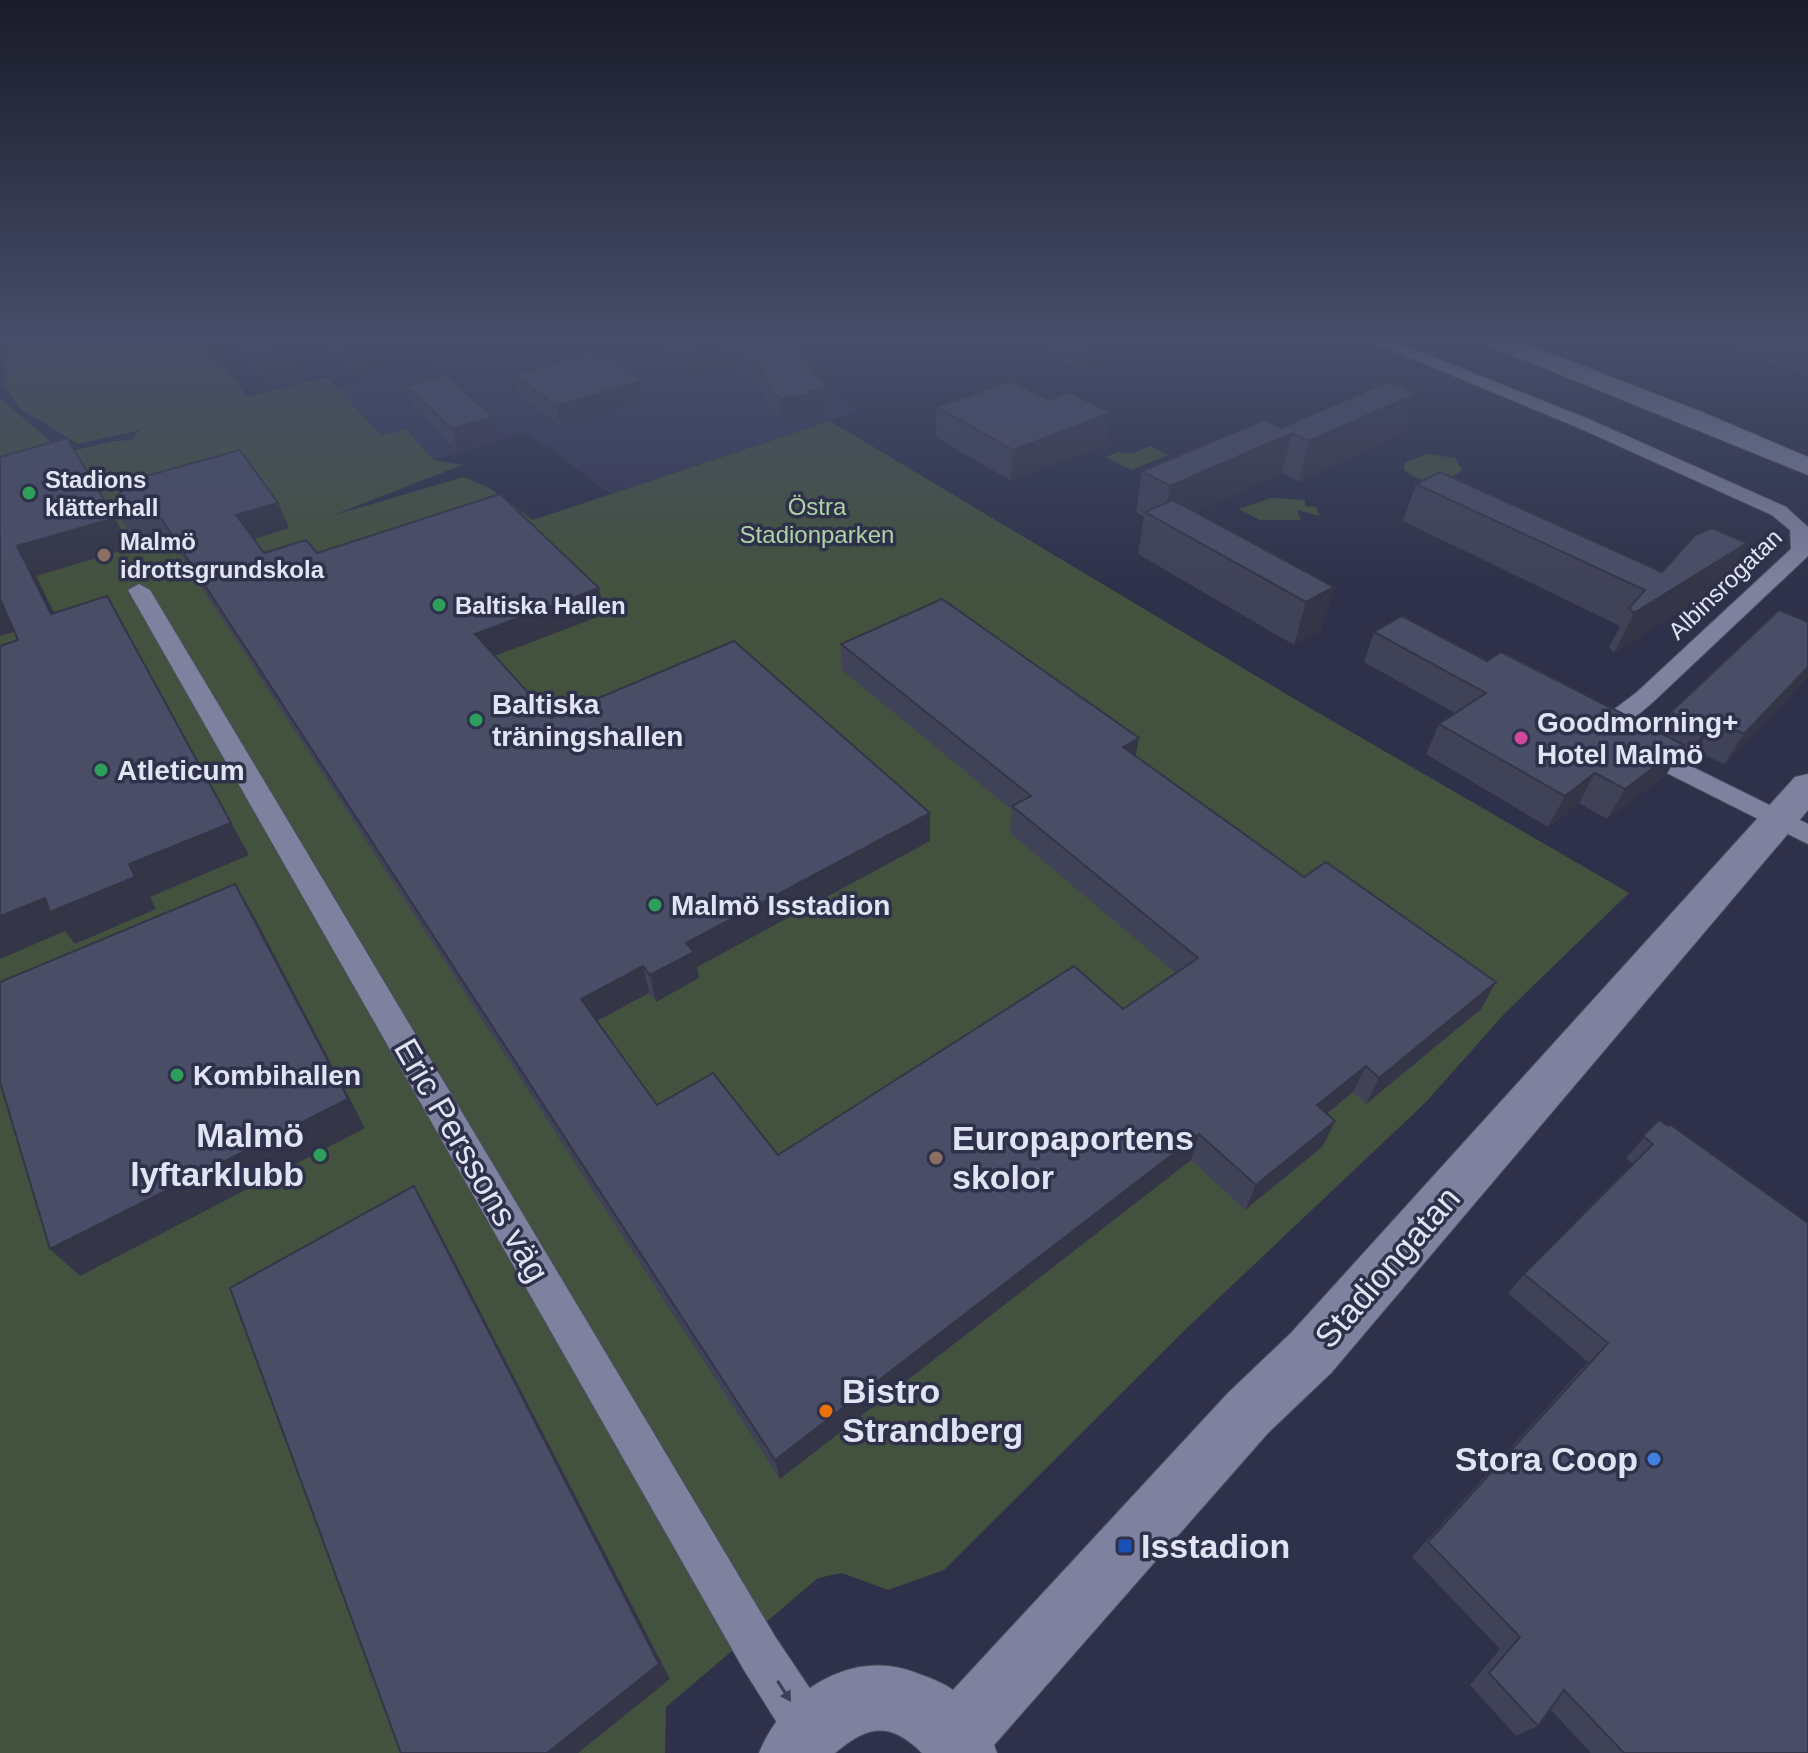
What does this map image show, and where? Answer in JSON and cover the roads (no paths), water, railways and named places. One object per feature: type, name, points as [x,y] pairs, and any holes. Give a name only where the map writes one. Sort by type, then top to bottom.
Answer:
[{"type":"main road","points":[[1699,420],[1808,467]]},
{"type":"main road","points":[[1729,420],[1808,451]]},
{"type":"main road","name":"Stadiongatan","points":[[800,1741],[833,1709],[865,1697],[898,1698],[928,1712],[959,1746],[1227,1435],[1311,1353],[1798,813]]},
{"type":"street","name":"Albinsrogatan","points":[[1575,420],[1779,511],[1802,529],[1804,538],[1801,551],[1645,697],[1604,730]]},
{"type":"street","name":"Eric Perssons väg","points":[[139,590],[760,1654],[800,1741]]},
{"type":"street","points":[[1579,716],[1604,730],[1798,813]]},
{"type":"place","name":"Stadions klätterhall","points":[[29,493]]},
{"type":"place","name":"Malmö idrottsgrundskola","points":[[104,555]]},
{"type":"place","name":"Baltiska Hallen","points":[[439,605]]},
{"type":"place","name":"Baltiska träningshallen","points":[[476,720]]},
{"type":"place","name":"Goodmorning+ Hotel Malmö","points":[[1521,738]]},
{"type":"place","name":"Atleticum","points":[[101,770]]},
{"type":"place","name":"Malmö Isstadion","points":[[655,905]]},
{"type":"place","name":"Kombihallen","points":[[177,1075]]},
{"type":"place","name":"Malmö lyftarklubb","points":[[320,1155]]},
{"type":"place","name":"Europaportens skolor","points":[[936,1158]]},
{"type":"place","name":"Bistro Strandberg","points":[[826,1411]]},
{"type":"place","name":"Stora Coop","points":[[1654,1459]]},
{"type":"place","name":"Isstadion","points":[[1125,1546]]},
{"type":"park label","name":"Östra Stadionparken","points":[[817,520]]}]
